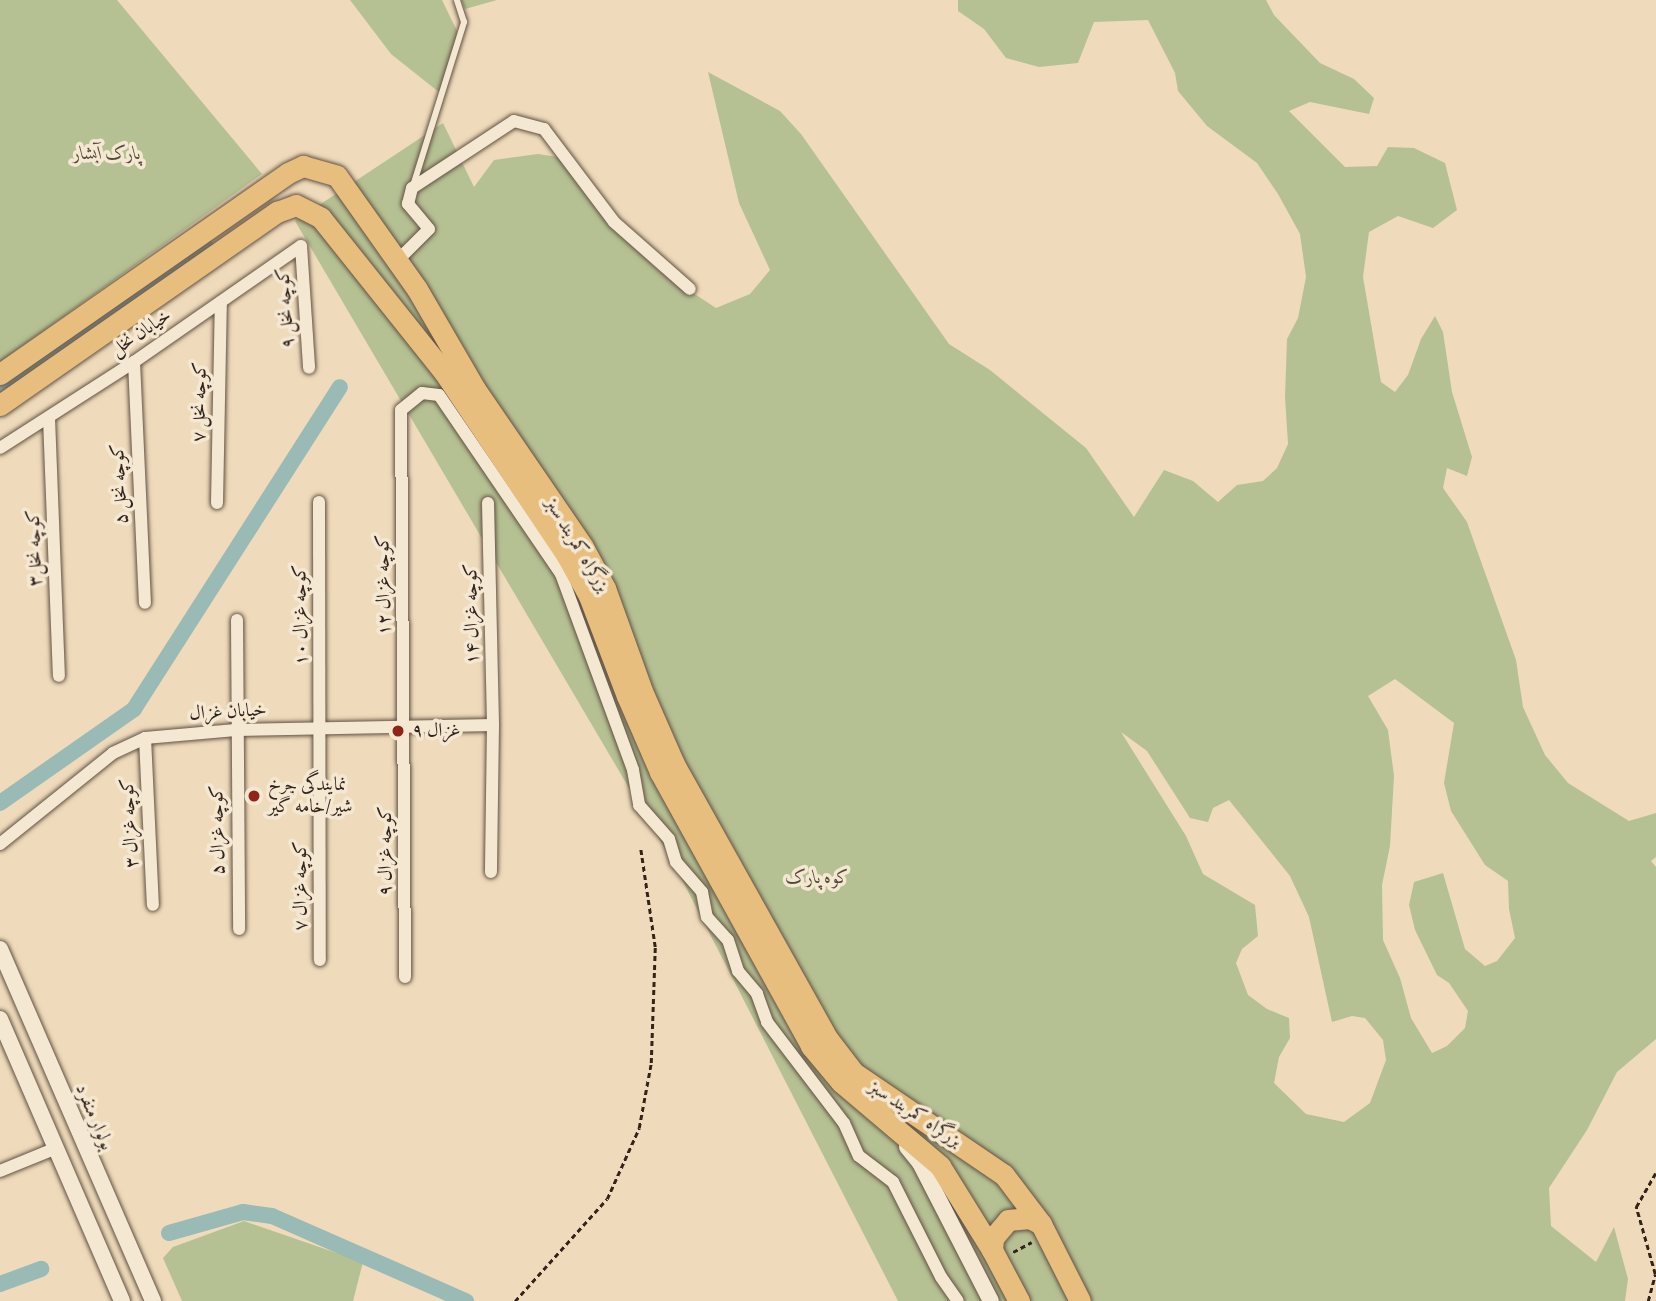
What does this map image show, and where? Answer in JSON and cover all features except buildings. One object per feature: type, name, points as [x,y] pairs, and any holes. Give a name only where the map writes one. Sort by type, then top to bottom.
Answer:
[{"type":"highway","name":"بزرگراه کمربند سبز","points":[[0,374],[115,297],[262,190],[303,166],[337,176],[417,289],[459,364],[583,547],[605,588],[642,691],[674,764],[827,1038],[854,1073],[1004,1175],[1041,1224],[1080,1301]]},
{"type":"highway","name":"بزرگراه کمربند سبز","points":[[0,405],[277,212],[296,205],[321,218],[456,389],[567,556],[589,596],[626,696],[660,772],[811,1045],[841,1082],[940,1166],[992,1250],[1018,1301]]},
{"type":"highway","points":[[388,306],[407,306],[414,300],[417,289]]},
{"type":"highway","points":[[992,1250],[993,1238],[1007,1220],[1019,1217],[1041,1224]]},
{"type":"street","points":[[397,261],[429,229],[408,204],[412,188],[514,121],[544,129],[614,222],[690,289]]},
{"type":"street","name":"خیابان نخل","points":[[0,448],[134,362],[301,246]]},
{"type":"street","name":"کوچه نخل ۹","points":[[301,246],[309,368]]},
{"type":"street","name":"کوچه نخل ۷","points":[[217,503],[221,302]]},
{"type":"street","name":"کوچه نخل ۵","points":[[134,362],[145,603]]},
{"type":"street","name":"کوچه غزال ۱۲","points":[[406,726],[401,411],[422,393],[439,395],[561,574],[633,770],[639,804],[669,839],[676,862],[702,892],[707,917],[728,940],[738,971],[757,994],[767,1022],[844,1123],[859,1156],[893,1182],[941,1278],[958,1301]]},
{"type":"street","name":"کوچه نخل۳","points":[[49,418],[59,676]]},
{"type":"street","name":"کوچه غزال ۱۰","points":[[319,502],[322,728]]},
{"type":"street","name":"کوچه غزال ۱۴","points":[[488,503],[493,725],[491,872]]},
{"type":"street","name":"کوچه غزال ۵","points":[[237,621],[239,929]]},
{"type":"street","name":"خیابان غزال","points":[[0,844],[113,753],[145,738],[236,730],[493,725]]},
{"type":"street","name":"کوچه غزال ۹","points":[[405,976],[406,726]]},
{"type":"street","name":"کوچه غزال ۷","points":[[320,960],[322,728]]},
{"type":"street","name":"کوچه غزال ۳","points":[[145,738],[153,905]]},
{"type":"street","name":"بولوار منفرد","points":[[0,949],[153,1301]]},
{"type":"street","points":[[0,1019],[122,1301]]},
{"type":"street","points":[[884,1118],[920,1163],[991,1301]]},
{"type":"street","points":[[0,1171],[80,1138]]},
{"type":"lane","points":[[412,188],[464,22],[457,0]]},
{"type":"path","points":[[515,1301],[607,1199],[639,1128],[651,1063],[655,947],[640,846]]},
{"type":"path","points":[[1648,1301],[1655,1274],[1636,1207],[1656,1173]]},
{"type":"green space","name":"پارک آبشار","points":[[0,0],[117,0],[262,174],[0,362]]},
{"type":"green space","points":[[350,0],[442,0],[457,31],[452,69],[440,93],[391,54]]},
{"type":"green space","points":[[461,0],[497,0],[465,9]]},
{"type":"green space","name":"کوه پارک","points":[[958,0],[1266,0],[1274,15],[1320,63],[1354,79],[1374,98],[1369,114],[1310,102],[1289,111],[1345,167],[1377,166],[1388,147],[1414,148],[1445,163],[1457,210],[1433,228],[1398,216],[1369,232],[1363,277],[1381,382],[1395,392],[1408,375],[1421,339],[1435,316],[1443,332],[1452,392],[1472,457],[1467,476],[1447,468],[1443,488],[1467,522],[1516,660],[1523,707],[1545,755],[1568,783],[1629,821],[1656,813],[1656,857],[1651,861],[1656,867],[1656,1039],[1617,1072],[1587,1130],[1549,1188],[1551,1226],[1596,1262],[1614,1227],[1628,1279],[1625,1301],[898,1301],[675,866],[295,221],[443,123],[474,187],[494,160],[538,154],[571,159],[604,217],[658,270],[716,308],[750,294],[770,270],[739,203],[708,72],[780,111],[801,134],[949,344],[990,370],[1086,448],[1134,517],[1164,470],[1193,481],[1218,502],[1237,485],[1263,481],[1277,468],[1288,444],[1285,397],[1287,339],[1298,318],[1306,277],[1300,234],[1278,194],[1257,163],[1207,126],[1178,91],[1175,73],[1148,20],[1094,22],[1078,63],[1039,67],[1006,58],[984,29],[958,11]],"holes":[[[1395,679],[1454,723],[1444,783],[1451,811],[1485,865],[1508,881],[1509,909],[1515,938],[1497,961],[1485,966],[1465,949],[1443,873],[1414,882],[1409,905],[1415,930],[1437,975],[1449,983],[1468,1011],[1465,1028],[1447,1046],[1432,1053],[1411,1018],[1400,978],[1383,940],[1382,885],[1390,846],[1394,776],[1388,730],[1368,696]],[[1121,732],[1147,751],[1190,818],[1208,822],[1213,808],[1229,800],[1290,876],[1309,917],[1332,1022],[1352,1016],[1365,1018],[1383,1040],[1386,1060],[1370,1103],[1344,1122],[1306,1114],[1274,1083],[1279,1057],[1290,1038],[1289,1018],[1267,1009],[1248,995],[1236,963],[1242,949],[1258,936],[1255,905],[1203,874],[1186,836]]]},
{"type":"green space","points":[[244,1221],[363,1262],[353,1301],[182,1301],[163,1258],[173,1247]]},
{"type":"waterway","points":[[0,392],[206,247]]},
{"type":"waterway","points":[[0,803],[134,709],[340,387]]},
{"type":"waterway","points":[[169,1233],[243,1212],[272,1216],[466,1301]]},
{"type":"waterway","points":[[0,1284],[41,1269]]},
{"type":"place","name":"غزال ۹","points":[[398,731]]},
{"type":"place","name":"نمایندگی چرخ شیر/خامه گیر","points":[[254,796]]}]
